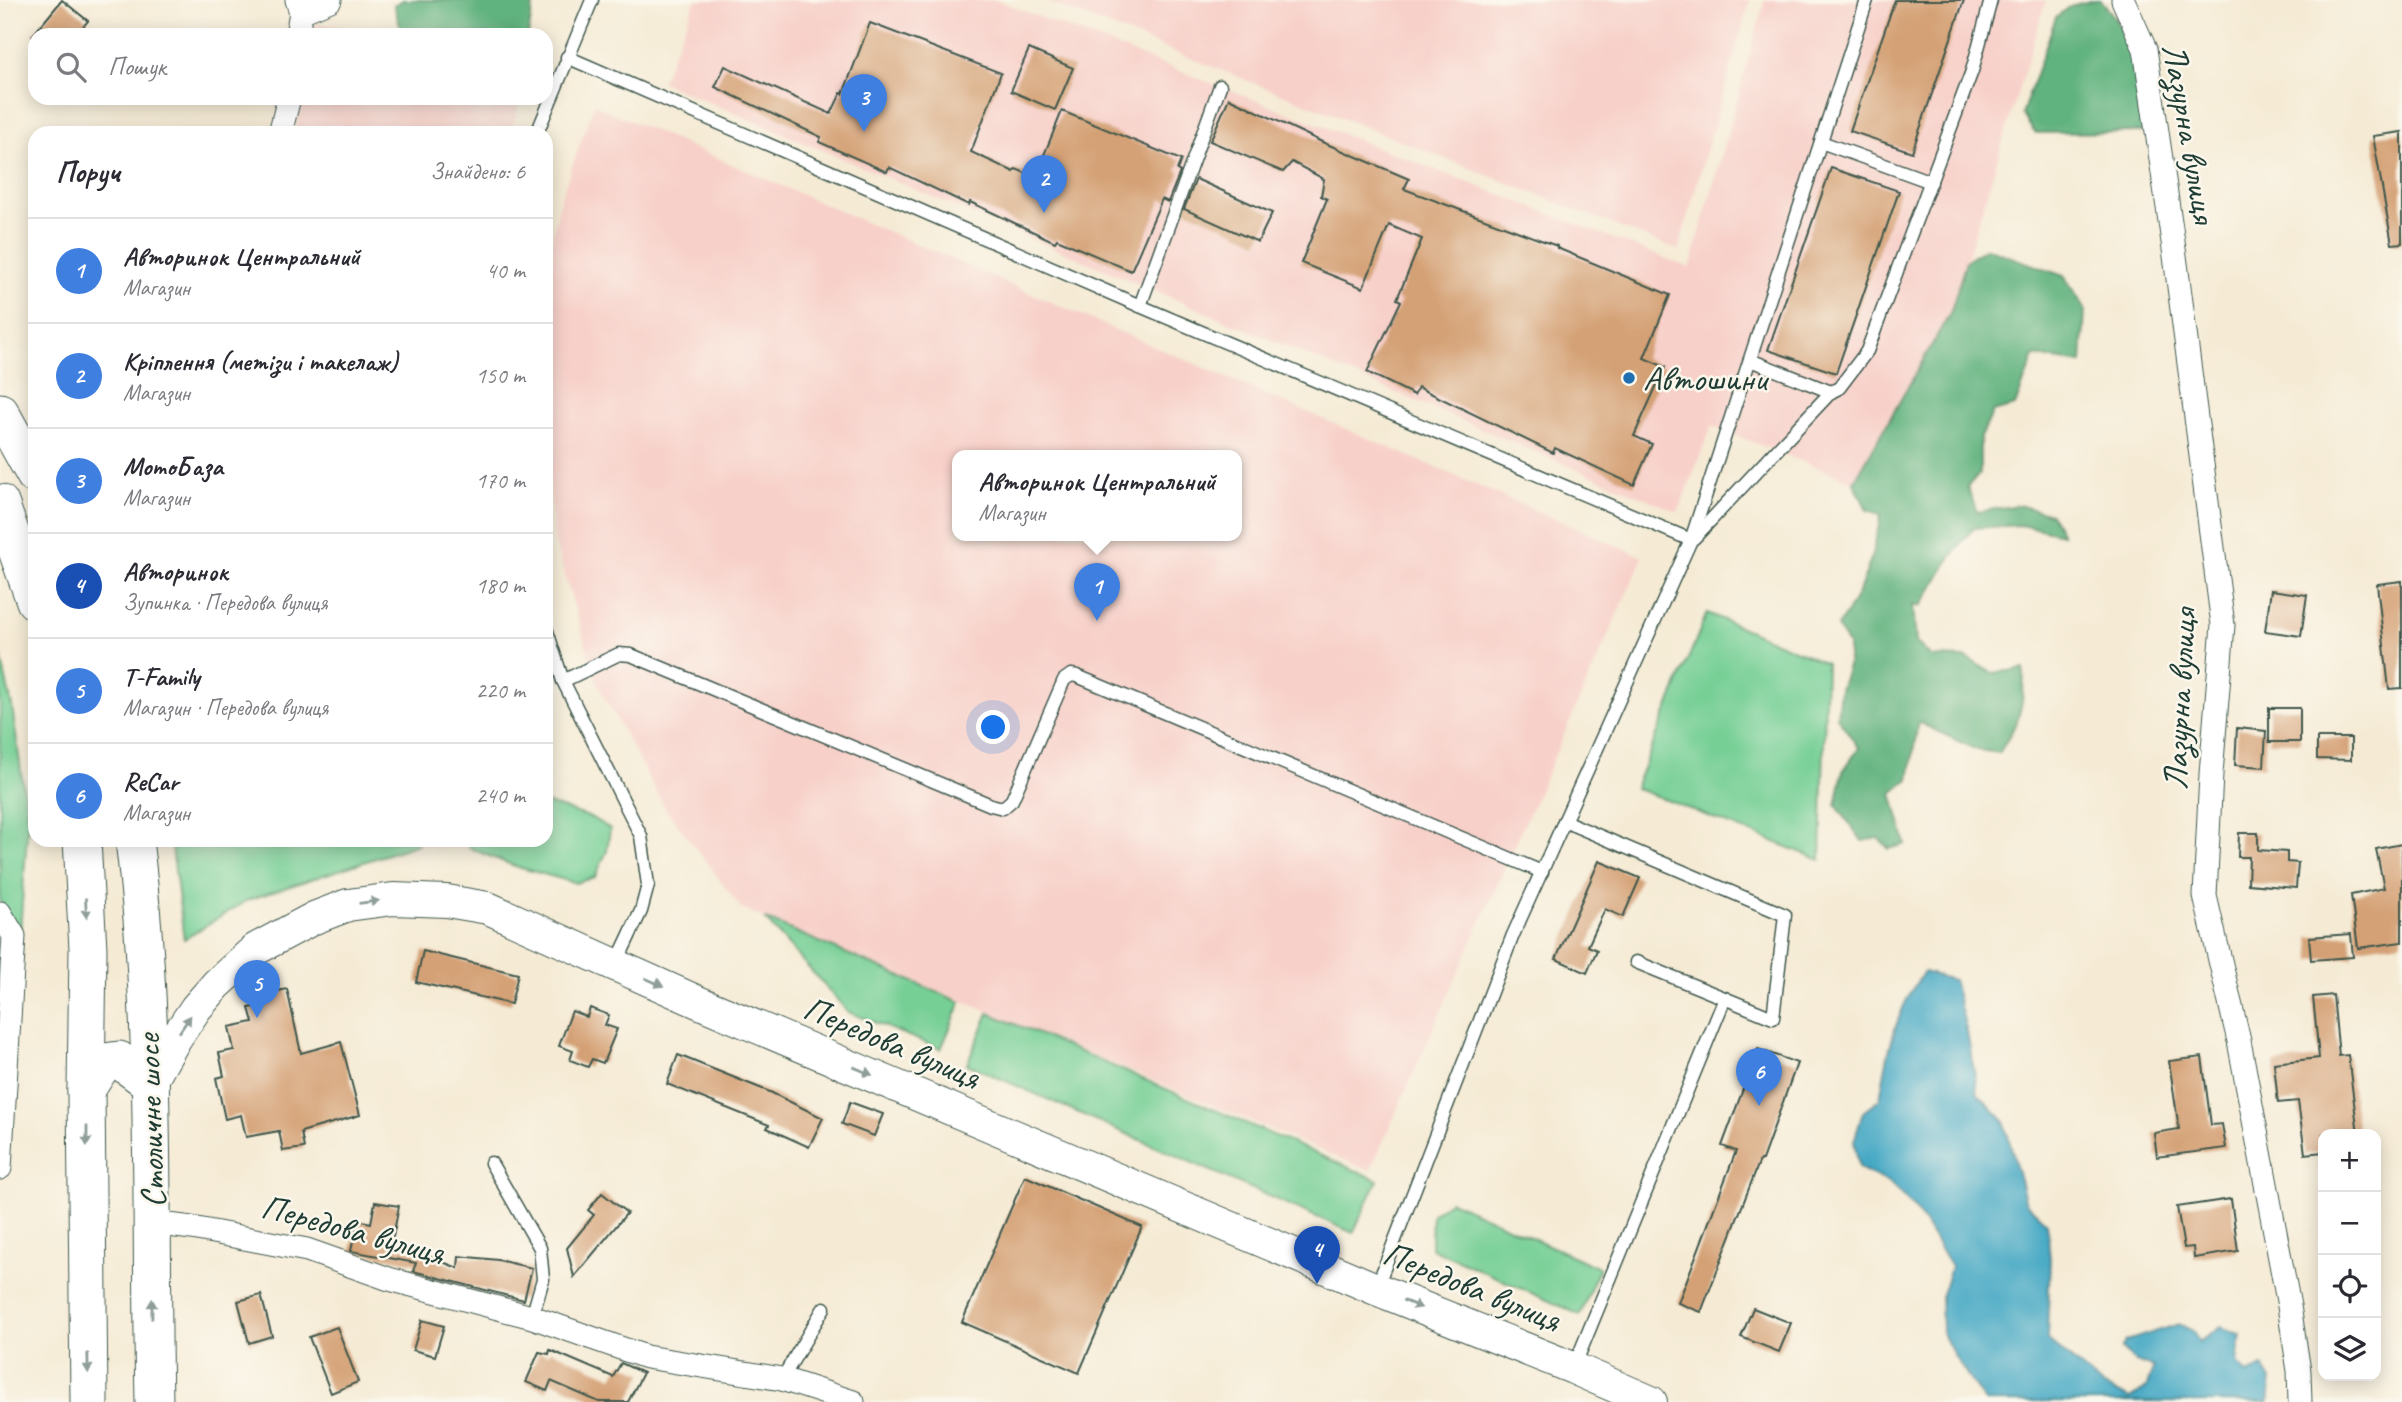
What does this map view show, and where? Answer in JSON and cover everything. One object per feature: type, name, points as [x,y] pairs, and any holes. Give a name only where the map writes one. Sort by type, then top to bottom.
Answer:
[{"type":"main road","points":[[0,412],[28,456]]},
{"type":"main road","points":[[0,503],[11,561],[28,589]]},
{"type":"main road","name":"Столичне шосе","points":[[82,847],[88,949],[86,1090],[89,1402]]},
{"type":"main road","name":"Столичне шосе","points":[[135,847],[142,910],[150,1083],[154,1402]]},
{"type":"main road","points":[[86,1090],[104,1062],[119,1060],[150,1083]]},
{"type":"street","points":[[298,28],[299,6],[330,0]]},
{"type":"street","name":"Лазурна вулиця","points":[[2123,0],[2145,49],[2223,625],[2204,896],[2246,1081],[2289,1306],[2299,1371],[2300,1402]]},
{"type":"street","points":[[282,126],[287,105]]},
{"type":"street","name":"Передова вулиця","points":[[150,1083],[196,1008],[235,966],[256,949],[314,918],[348,905],[393,899],[447,901],[488,908],[615,965],[1376,1289],[1651,1402]]},
{"type":"street","points":[[0,913],[14,936],[0,1168]]},
{"type":"street","name":"Передова вулиця","points":[[153,1223],[307,1250],[389,1279],[532,1317],[646,1357],[782,1379],[853,1402]]},
{"type":"lane","points":[[553,92],[592,0]]},
{"type":"lane","points":[[1376,1289],[1513,934],[1691,540],[1867,0]]},
{"type":"lane","points":[[1691,540],[1839,387],[1867,351],[1972,71],[1992,0]]},
{"type":"lane","points":[[567,57],[1140,306],[1691,540]]},
{"type":"lane","points":[[1140,306],[1220,86]]},
{"type":"lane","points":[[540,126],[548,105]]},
{"type":"lane","points":[[1821,142],[1931,182]]},
{"type":"lane","points":[[1750,360],[1831,393]]},
{"type":"lane","points":[[553,650],[563,681],[641,836],[646,856],[648,885],[641,911],[615,965]]},
{"type":"lane","points":[[563,681],[619,654],[631,655],[1003,808],[1012,800],[1064,680],[1071,675],[1077,676],[1542,872]]},
{"type":"lane","points":[[1564,821],[1784,915],[1773,1018],[1636,962]]},
{"type":"lane","points":[[1573,1368],[1725,998]]},
{"type":"lane","points":[[491,1163],[540,1248],[543,1279],[532,1317]]},
{"type":"lane","points":[[782,1379],[824,1308]]},
{"type":"shaded area","points":[[696,0],[996,0],[1690,268],[1765,0],[2046,0],[1951,311],[1854,482],[1712,426],[1678,512],[661,82]]},
{"type":"shaded area","points":[[1043,0],[1750,0],[1678,250]]},
{"type":"shaded area","points":[[317,24],[358,28],[316,28]]},
{"type":"shaded area","points":[[301,105],[519,105],[513,126],[296,126]]},
{"type":"shaded area","points":[[594,105],[1643,557],[1370,1171],[742,909],[665,808],[598,685],[554,540],[553,233],[561,197]]},
{"type":"green space","points":[[403,0],[534,0],[529,28],[401,28],[394,5]]},
{"type":"green space","points":[[2100,0],[2112,14],[2129,45],[2138,79],[2146,132],[2035,133],[2022,114],[2056,17],[2070,6]]},
{"type":"green space","points":[[1986,248],[2064,276],[2085,309],[2082,363],[2034,356],[2015,406],[1993,412],[1980,437],[1980,474],[1967,486],[1977,512],[2018,505],[2051,514],[2062,534],[2021,525],[1973,528],[1951,557],[1921,606],[1913,604],[1916,642],[1931,657],[1967,658],[1992,673],[2024,669],[2023,694],[2012,732],[1999,753],[1977,750],[1918,722],[1909,779],[1892,793],[1906,844],[1889,849],[1879,838],[1862,841],[1836,805],[1843,771],[1859,748],[1837,717],[1840,689],[1848,666],[1848,645],[1837,627],[1861,587],[1875,544],[1881,514],[1867,510],[1854,482],[1951,311],[1966,261]]},
{"type":"green space","points":[[1707,613],[1826,663],[1821,860],[1635,788]]},
{"type":"green space","points":[[0,653],[12,706],[28,821],[20,932],[0,901]]},
{"type":"green space","points":[[553,805],[592,818],[610,829],[607,851],[595,877],[576,883],[517,867],[470,847],[553,847]]},
{"type":"green space","points":[[172,847],[409,847],[248,900],[184,939]]},
{"type":"green space","points":[[765,919],[961,1002],[941,1049],[848,1012]]},
{"type":"green space","points":[[989,1013],[1378,1180],[1353,1233],[967,1064]]},
{"type":"green space","points":[[1451,1201],[1599,1268],[1580,1315],[1431,1248],[1432,1214]]},
{"type":"water","points":[[1924,972],[1953,980],[1967,1032],[1978,1094],[2004,1121],[2026,1203],[2047,1223],[2050,1260],[2047,1339],[2104,1387],[2131,1399],[2146,1388],[2154,1367],[2137,1362],[2121,1349],[2126,1341],[2179,1324],[2193,1331],[2199,1342],[2221,1327],[2241,1335],[2237,1363],[2247,1374],[2263,1367],[2271,1380],[2268,1402],[1985,1402],[1956,1359],[1942,1332],[1941,1297],[1951,1267],[1916,1210],[1890,1183],[1859,1168],[1854,1141],[1863,1112],[1880,1099],[1894,1032],[1906,1000]]},
{"type":"building","points":[[62,0],[88,21],[82,28],[39,28]]},
{"type":"building","points":[[1895,0],[1964,0],[1912,152],[1850,131]]},
{"type":"building","points":[[870,23],[1001,73],[971,152],[1014,172],[1016,169],[1035,177],[1062,111],[1181,160],[1177,170],[1180,172],[1168,202],[1162,199],[1131,271],[1057,239],[1055,242],[889,167],[887,172],[819,142],[821,137],[715,87],[725,66],[831,114],[841,93],[843,94]]},
{"type":"building","points":[[1029,49],[1073,68],[1055,110],[1011,91]]},
{"type":"building","points":[[1229,98],[1409,179],[1404,189],[1557,246],[1670,295],[1644,358],[1665,367],[1634,436],[1652,444],[1634,485],[1555,448],[1553,453],[1418,387],[1414,395],[1367,372],[1401,301],[1397,299],[1422,239],[1389,225],[1363,288],[1301,263],[1327,199],[1321,196],[1324,179],[1292,162],[1283,172],[1210,141]]},
{"type":"building","points":[[2402,132],[2402,243],[2392,244],[2373,136]]},
{"type":"building","points":[[1831,168],[1899,191],[1836,373],[1768,350]]},
{"type":"building","points":[[1196,179],[1272,213],[1258,242],[1184,209]]},
{"type":"building","points":[[2402,581],[2402,688],[2389,689],[2377,584]]},
{"type":"building","points":[[2271,590],[2307,595],[2301,636],[2265,631]]},
{"type":"building","points":[[2269,708],[2300,708],[2300,742],[2269,742]]},
{"type":"building","points":[[2237,728],[2266,731],[2264,767],[2235,765]]},
{"type":"building","points":[[2317,738],[2351,738],[2351,760],[2317,759]]},
{"type":"building","points":[[2239,833],[2258,833],[2258,850],[2287,852],[2287,862],[2298,863],[2296,888],[2248,884],[2249,857],[2238,857]]},
{"type":"building","points":[[2402,844],[2402,942],[2358,948],[2351,895],[2384,888],[2376,849]]},
{"type":"building","points":[[1599,861],[1640,878],[1623,917],[1605,909],[1588,946],[1597,950],[1587,973],[1556,959]]},
{"type":"building","points":[[2351,934],[2353,957],[2311,960],[2309,937]]},
{"type":"building","points":[[423,951],[518,974],[511,1004],[416,982]]},
{"type":"building","points":[[287,989],[301,1053],[341,1042],[360,1115],[301,1132],[304,1148],[283,1151],[279,1131],[246,1137],[241,1115],[225,1119],[216,1078],[224,1076],[219,1053],[234,1050],[229,1027],[253,1022],[249,1008],[267,1004],[265,994]]},
{"type":"building","points":[[2333,995],[2339,1056],[2348,1055],[2357,1129],[2318,1129],[2318,1153],[2305,1154],[2298,1101],[2278,1103],[2274,1063],[2319,1058],[2313,997]]},
{"type":"building","points":[[590,1008],[609,1015],[605,1025],[617,1029],[603,1063],[592,1059],[588,1067],[570,1060],[573,1051],[559,1046],[572,1011],[587,1017]]},
{"type":"building","points":[[1758,1049],[1797,1063],[1762,1160],[1701,1312],[1678,1303],[1736,1151],[1722,1146]]},
{"type":"building","points":[[678,1055],[770,1092],[823,1118],[809,1147],[767,1128],[769,1125],[667,1084]]},
{"type":"building","points":[[2202,1057],[2211,1125],[2222,1124],[2226,1148],[2157,1157],[2154,1133],[2179,1129],[2169,1061]]},
{"type":"building","points":[[850,1102],[883,1114],[874,1136],[842,1124]]},
{"type":"building","points":[[1025,1176],[1142,1227],[1079,1373],[962,1322]]},
{"type":"building","points":[[602,1193],[627,1213],[574,1277],[567,1248],[594,1215],[588,1210]]},
{"type":"building","points":[[2231,1199],[2238,1251],[2194,1258],[2193,1247],[2184,1248],[2177,1207]]},
{"type":"building","points":[[375,1202],[399,1206],[392,1242],[458,1268],[459,1256],[498,1260],[532,1268],[524,1300],[413,1271],[416,1263],[351,1251],[357,1220],[371,1223]]},
{"type":"building","points":[[261,1295],[272,1336],[249,1343],[238,1301]]},
{"type":"building","points":[[1753,1308],[1791,1323],[1779,1352],[1741,1337]]},
{"type":"building","points":[[422,1320],[444,1326],[435,1356],[413,1350]]},
{"type":"building","points":[[337,1327],[358,1382],[331,1393],[309,1337]]},
{"type":"building","points":[[550,1350],[613,1377],[621,1363],[643,1373],[628,1402],[599,1402],[551,1381],[547,1391],[526,1382],[539,1352],[549,1354]]},
{"type":"place","name":"МотоБаза","points":[[864,132]]},
{"type":"place","name":"Кріплення (метізи і такелаж)","points":[[1044,213]]},
{"type":"place","name":"Автошини","points":[[1629,378]]},
{"type":"place","name":"Авторинок Центральний","points":[[1097,621]]},
{"type":"place","name":"T-Family","points":[[257,1018]]},
{"type":"place","name":"ReCar","points":[[1759,1106]]},
{"type":"place","name":"Авторинок","points":[[1317,1284]]}]
